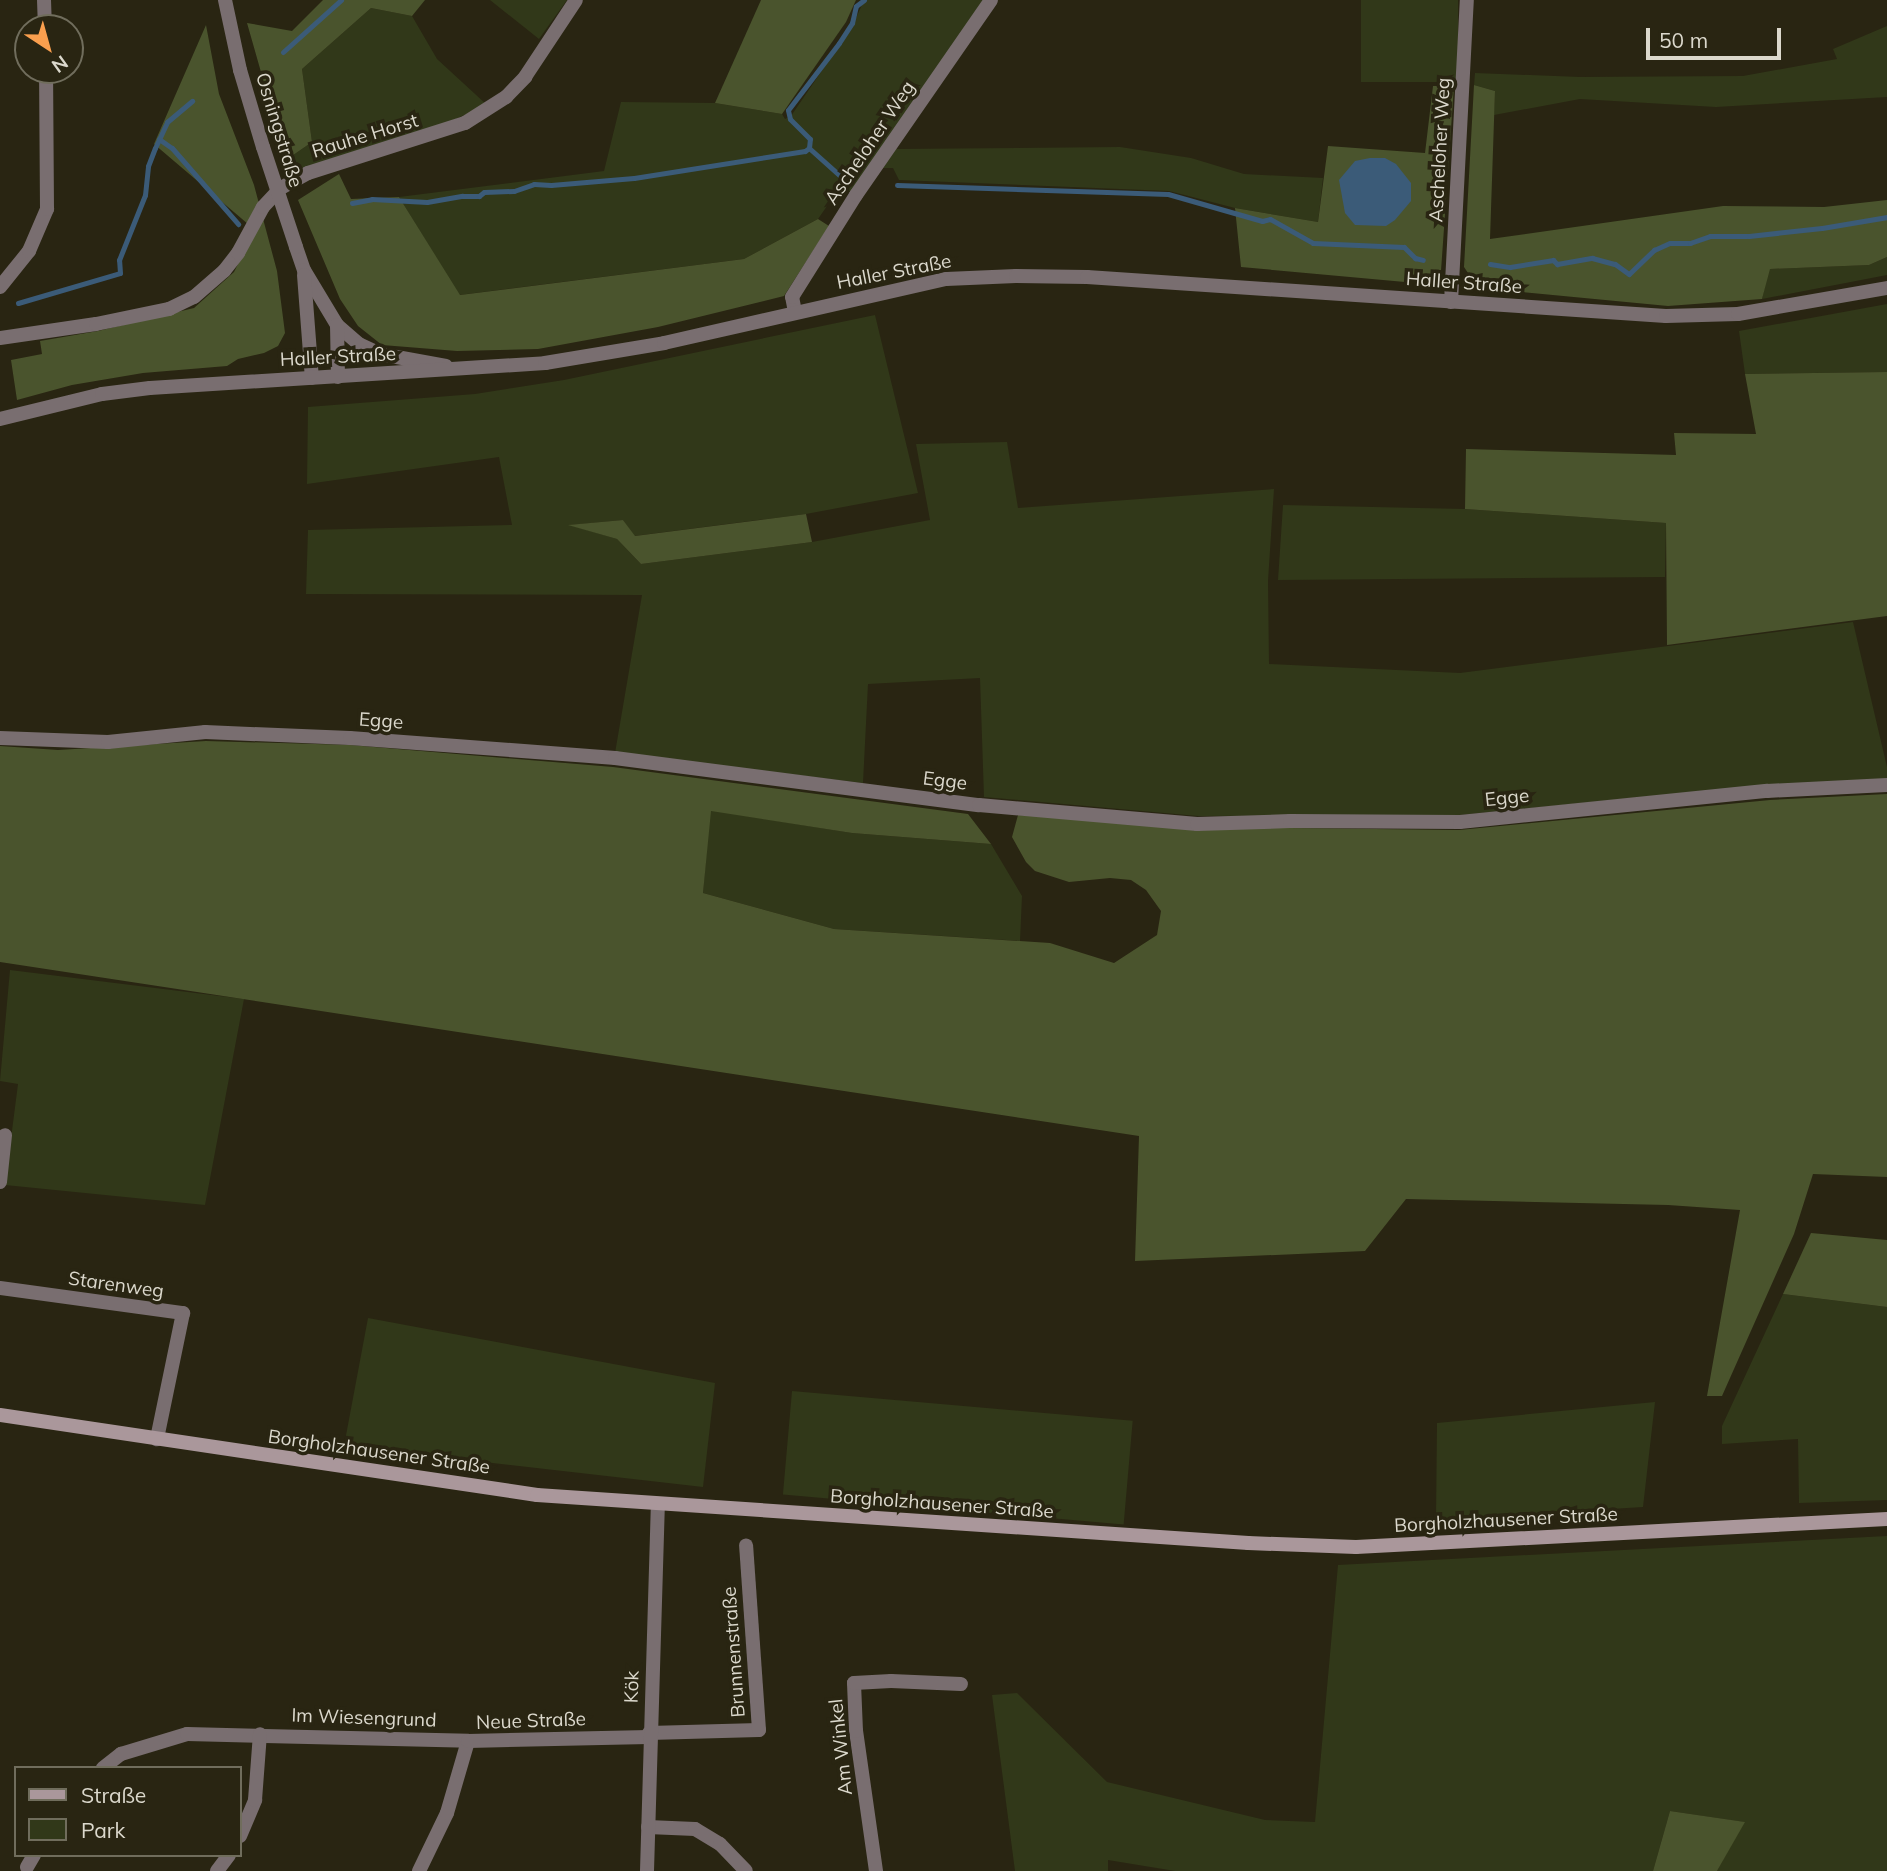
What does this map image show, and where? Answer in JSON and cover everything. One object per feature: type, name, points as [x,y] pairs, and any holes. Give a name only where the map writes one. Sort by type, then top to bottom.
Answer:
[{"type":"main road","name":"Borgholzhausener Straße","points":[[0,1415],[537,1494],[1248,1544],[1356,1547],[1887,1519]]},
{"type":"street","name":"Osningstraße","points":[[225,0],[240,70],[296,247],[304,270],[337,325],[359,344],[380,354],[464,370]]},
{"type":"street","name":"Rauhe Horst","points":[[0,338],[96,324],[169,309],[194,296],[224,271],[238,253],[263,207],[281,188],[308,173],[465,123],[506,97],[525,77],[576,0]]},
{"type":"street","name":"Ascheloher Weg","points":[[795,312],[792,297],[856,195],[991,0]]},
{"type":"street","name":"Ascheloher Weg","points":[[1451,302],[1467,0]]},
{"type":"street","points":[[0,288],[29,251],[47,209],[46,84]]},
{"type":"street","name":"Osningstraße","points":[[304,270],[312,378]]},
{"type":"street","name":"Haller Straße","points":[[0,419],[102,394],[150,388],[544,363],[664,343],[946,279],[1087,277],[1665,316],[1738,314],[1887,288]]},
{"type":"street","name":"Osningstraße","points":[[337,325],[338,377]]},
{"type":"street","name":"Egge","points":[[0,738],[108,742],[205,733],[350,738],[615,758],[979,805],[1197,824],[1290,821],[1460,822],[1767,791],[1887,785]]},
{"type":"street","points":[[0,1182],[5,1135]]},
{"type":"street","name":"Starenweg","points":[[0,1288],[183,1313],[157,1439]]},
{"type":"street","name":"Kök","points":[[647,1871],[658,1504]]},
{"type":"street","name":"Brunnenstraße","points":[[649,1735],[759,1730],[746,1545]]},
{"type":"street","name":"Am Winkel","points":[[876,1871],[856,1731],[854,1683],[961,1684]]},
{"type":"street","name":"Im Wiesengrund","points":[[106,1766],[121,1754],[187,1734],[468,1741]]},
{"type":"street","points":[[242,1831],[255,1800],[260,1734]]},
{"type":"street","name":"Neue Straße","points":[[419,1871],[447,1812],[468,1741],[649,1735]]},
{"type":"street","points":[[648,1827],[695,1829],[720,1844],[746,1871]]},
{"type":"street","points":[[216,1871],[227,1857]]},
{"type":"green space","points":[[323,0],[425,0],[412,16],[371,8],[302,69],[312,142],[286,160],[247,23],[292,31]]},
{"type":"green space","points":[[490,0],[567,0],[539,39]]},
{"type":"green space","points":[[761,0],[856,0],[846,22],[782,114],[715,103]]},
{"type":"green space","points":[[864,0],[985,0],[851,192],[841,186],[818,219],[744,259],[459,295],[399,197],[604,171],[621,102],[715,103],[782,114],[785,119],[791,116],[853,25]]},
{"type":"green space","points":[[1361,0],[1458,0],[1458,82],[1361,82]]},
{"type":"green space","points":[[371,8],[412,16],[437,59],[487,105],[449,122],[293,173],[286,160],[312,142],[302,69]]},
{"type":"green space","points":[[206,25],[219,94],[254,185],[277,271],[285,333],[278,346],[264,353],[238,359],[227,366],[143,373],[72,385],[17,400],[11,360],[42,354],[40,341],[98,331],[194,308],[234,272],[255,230],[154,144]]},
{"type":"green space","points":[[1887,26],[1887,97],[1716,107],[1580,99],[1494,115],[1495,91],[1474,85],[1475,73],[1580,77],[1743,76],[1837,59],[1833,49]]},
{"type":"green space","points":[[1474,85],[1495,91],[1490,239],[1723,206],[1824,207],[1887,200],[1887,257],[1869,265],[1770,269],[1762,299],[1668,306],[1478,288],[1464,267]]},
{"type":"green space","points":[[1433,86],[1454,86],[1441,271],[1427,284],[1241,267],[1235,208],[1318,222],[1328,146],[1425,153]]},
{"type":"green space","points":[[1120,147],[1191,158],[1244,174],[1323,178],[1318,222],[1235,208],[1169,191],[899,180],[893,168],[882,168],[896,149]]},
{"type":"green space","points":[[339,174],[351,199],[399,197],[460,295],[744,259],[818,219],[829,226],[784,296],[658,327],[538,349],[457,351],[382,345],[358,326],[340,299],[298,200]]},
{"type":"green space","points":[[1887,257],[1887,275],[1762,299],[1769,269],[1869,265]]},
{"type":"green space","points":[[1887,304],[1887,372],[1745,374],[1739,331]]},
{"type":"green space","points":[[875,315],[918,493],[806,514],[634,536],[623,520],[570,525],[617,539],[641,564],[812,542],[930,520],[916,444],[1007,442],[1018,508],[1274,489],[1268,581],[1269,664],[1460,673],[1853,622],[1887,767],[1887,779],[1767,785],[1459,815],[1198,816],[984,797],[980,678],[868,684],[863,783],[615,753],[642,595],[306,594],[308,530],[512,525],[499,457],[307,484],[308,407],[475,394],[564,380]]},
{"type":"green space","points":[[1887,372],[1887,616],[1667,645],[1666,523],[1465,509],[1466,449],[1676,455],[1674,433],[1756,434],[1745,374]]},
{"type":"green space","points":[[1283,505],[1465,509],[1666,523],[1665,577],[1278,580]]},
{"type":"green space","points":[[806,514],[812,542],[641,564],[617,539],[568,525],[623,520],[635,536]]},
{"type":"green space","points":[[206,741],[350,745],[613,767],[968,814],[991,844],[852,833],[711,811],[703,893],[834,929],[1050,943],[1114,963],[1157,935],[1161,911],[1146,890],[1131,880],[1110,878],[1069,882],[1035,871],[1026,862],[1012,837],[1018,815],[1290,828],[1459,830],[1770,800],[1887,794],[1887,1177],[1813,1174],[1794,1234],[1722,1396],[1707,1396],[1740,1210],[1668,1205],[1406,1199],[1365,1251],[1135,1261],[1139,1136],[0,962],[0,746],[58,750]]},
{"type":"green space","points":[[710,810],[852,833],[991,844],[1022,896],[1020,941],[834,929],[703,893]]},
{"type":"green space","points":[[10,970],[244,999],[205,1205],[5,1185],[18,1084],[0,1081]]},
{"type":"green space","points":[[1811,1233],[1887,1240],[1887,1307],[1783,1294]]},
{"type":"green space","points":[[1783,1294],[1887,1307],[1887,1500],[1799,1503],[1798,1439],[1722,1444],[1722,1426]]},
{"type":"green space","points":[[368,1318],[715,1383],[703,1487],[344,1446]]},
{"type":"green space","points":[[792,1391],[1133,1421],[1124,1524],[783,1495]]},
{"type":"green space","points":[[1655,1402],[1643,1507],[1436,1520],[1437,1423]]},
{"type":"green space","points":[[1887,1536],[1887,1871],[1717,1871],[1744,1822],[1670,1811],[1653,1871],[1175,1871],[1108,1860],[1108,1871],[1015,1871],[992,1695],[1017,1693],[1107,1782],[1265,1820],[1315,1822],[1338,1565]]},
{"type":"green space","points":[[1670,1811],[1745,1822],[1717,1871],[1653,1871]]},
{"type":"water","points":[[1385,158],[1396,164],[1411,183],[1411,201],[1395,220],[1386,226],[1355,225],[1345,213],[1339,180],[1355,161]]},
{"type":"waterway","points":[[283,52],[341,0]]},
{"type":"waterway","points":[[352,203],[372,199],[427,202],[479,196],[484,192],[514,191],[534,184],[634,178],[805,151],[809,148],[810,139],[790,119],[788,110],[839,43],[852,23],[856,6],[864,0]]},
{"type":"waterway","points":[[18,303],[120,273],[119,260],[145,195],[148,166],[155,148],[167,122],[192,101]]},
{"type":"waterway","points":[[159,139],[172,148],[238,224]]},
{"type":"waterway","points":[[809,148],[848,183]]},
{"type":"waterway","points":[[897,185],[1168,194],[1262,221],[1270,219],[1313,243],[1404,247],[1415,258],[1423,260]]},
{"type":"waterway","points":[[1490,264],[1510,267],[1553,260],[1557,264],[1592,258],[1615,264],[1629,274],[1654,250],[1670,243],[1690,243],[1710,236],[1749,236],[1822,228],[1887,217]]}]
